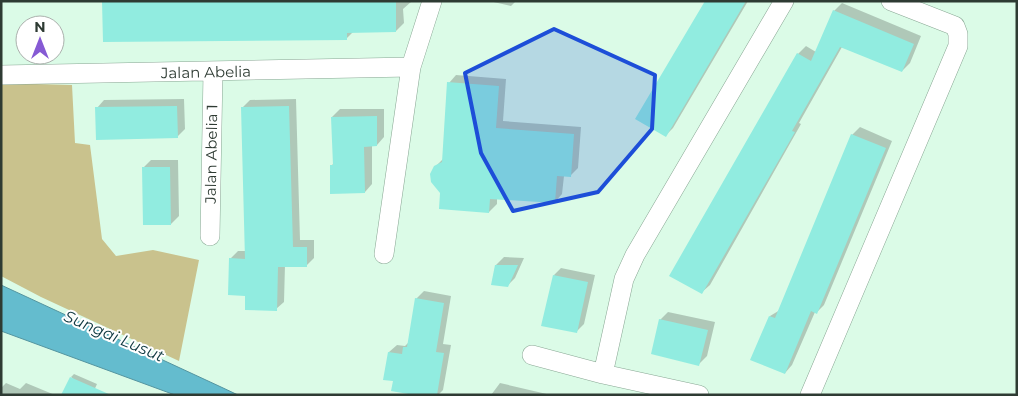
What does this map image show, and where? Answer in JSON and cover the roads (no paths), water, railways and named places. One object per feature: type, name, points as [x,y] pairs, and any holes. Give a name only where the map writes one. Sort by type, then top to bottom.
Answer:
[{"type":"street","points":[[384,254],[411,66],[432,1]]},
{"type":"street","points":[[603,374],[624,279],[635,255],[784,1]]},
{"type":"street","points":[[810,395],[958,46],[958,34],[955,26],[891,1]]},
{"type":"street","name":"Jalan Abelia","points":[[1,75],[213,72],[411,66]]},
{"type":"street","name":"Jalan Abelia 1","points":[[210,236],[213,72]]},
{"type":"street","points":[[532,355],[603,374],[699,395]]},
{"type":"water","points":[[1,285],[238,395],[175,395],[1,331]]},
{"type":"water label","name":"Sungai Lusut","points":[[114,336]]}]
